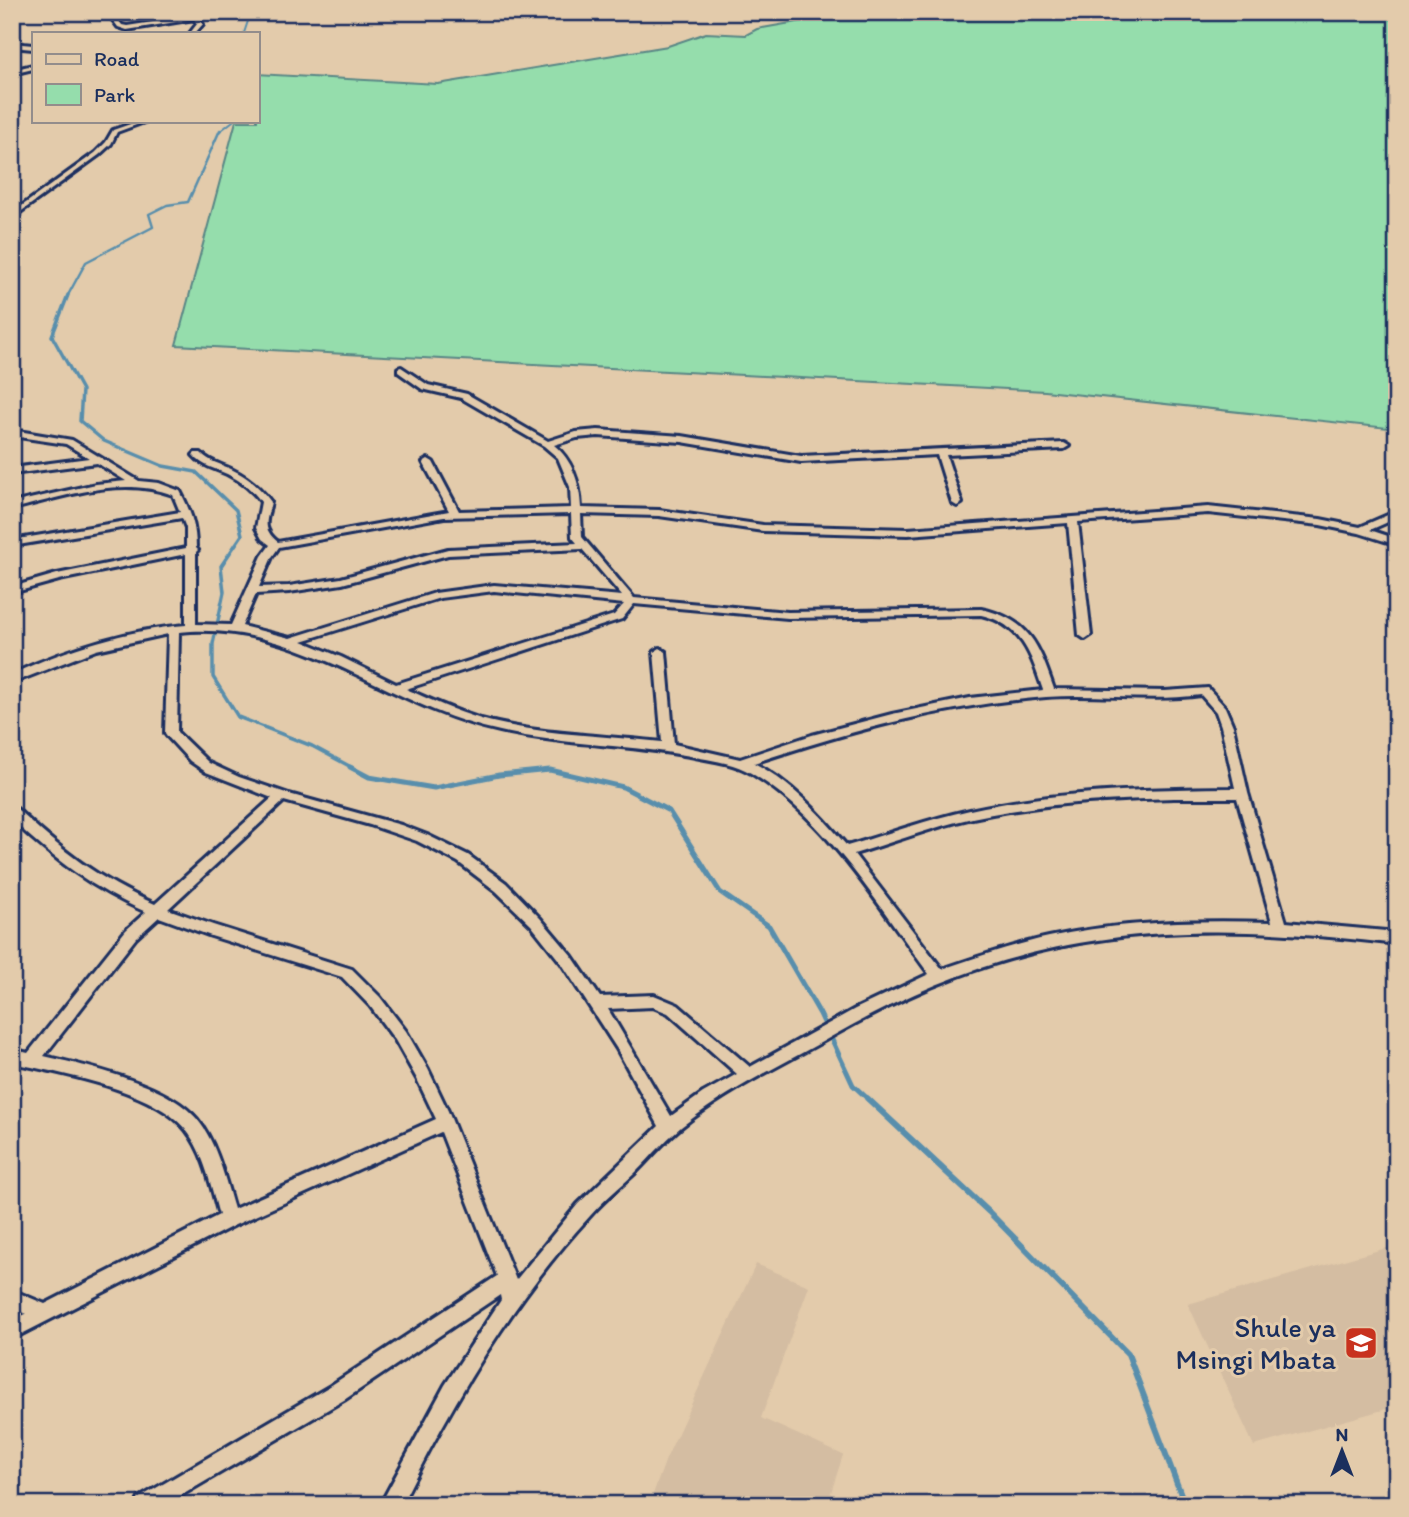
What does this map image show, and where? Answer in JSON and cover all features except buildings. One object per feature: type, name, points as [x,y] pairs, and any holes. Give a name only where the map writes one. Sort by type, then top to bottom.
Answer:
[{"type":"street","points":[[109,12],[127,28],[193,15],[200,24],[194,32]]},
{"type":"street","points":[[12,45],[32,47]]},
{"type":"street","points":[[12,72],[32,67]]},
{"type":"street","points":[[12,216],[97,155],[115,131],[141,122]]},
{"type":"street","points":[[401,370],[425,387],[464,396],[547,444],[562,457],[573,478],[575,530],[582,546],[629,598]]},
{"type":"street","points":[[12,433],[69,442],[136,484]]},
{"type":"street","points":[[547,444],[576,435],[598,433],[682,439],[801,459],[1064,446]]},
{"type":"street","points":[[941,452],[957,503]]},
{"type":"street","points":[[198,455],[203,461],[247,481],[261,494],[266,502],[261,528],[266,537],[276,545]]},
{"type":"street","points":[[12,471],[99,460]]},
{"type":"street","points":[[428,462],[456,514]]},
{"type":"street","points":[[12,506],[114,485],[163,486],[177,493],[187,514],[193,550],[191,628]]},
{"type":"street","points":[[235,629],[267,556],[276,545],[456,514],[641,511],[763,528],[858,532],[933,531],[1177,510],[1208,510],[1273,515],[1361,530],[1397,542]]},
{"type":"street","points":[[12,542],[187,514]]},
{"type":"street","points":[[1361,530],[1397,514]]},
{"type":"street","points":[[1073,520],[1085,635]]},
{"type":"street","points":[[252,591],[308,587],[448,552],[582,546]]},
{"type":"street","points":[[12,590],[57,576],[193,550]]},
{"type":"street","points":[[292,641],[398,606],[472,590],[521,588],[788,615],[992,614],[1018,627],[1028,638],[1050,693]]},
{"type":"street","points":[[394,689],[618,617],[626,612],[629,598]]},
{"type":"street","points":[[12,680],[75,653],[191,628],[235,629],[292,641],[451,713],[499,728],[668,747],[741,763],[765,776],[798,802],[845,852],[939,976]]},
{"type":"street","points":[[174,631],[172,733],[209,768],[284,795],[424,838],[485,874],[532,916],[560,950],[634,1064],[668,1127]]},
{"type":"street","points":[[660,652],[668,747]]},
{"type":"street","points":[[741,763],[794,744],[896,717],[1050,693],[1181,695],[1203,691],[1221,710],[1224,718],[1242,793],[1280,925]]},
{"type":"street","points":[[845,852],[970,814],[1035,802],[1122,793],[1242,793]]},
{"type":"street","points":[[32,1060],[131,934],[284,795]]},
{"type":"street","points":[[12,812],[66,863],[155,912],[347,973],[364,987],[396,1028],[444,1124],[507,1280],[510,1305]]},
{"type":"street","points":[[390,1505],[451,1392],[510,1305],[579,1216],[668,1127],[747,1074],[835,1026],[939,976],[990,958],[1046,944],[1134,929],[1280,925],[1397,938]]},
{"type":"street","points":[[594,1003],[654,1001],[673,1009],[747,1074]]},
{"type":"street","points":[[12,1056],[137,1091],[178,1110],[192,1126],[229,1219]]},
{"type":"street","points":[[12,1330],[229,1219],[444,1124]]},
{"type":"street","points":[[146,1505],[337,1393],[507,1280]]},
{"type":"street","points":[[12,1299],[45,1313]]},
{"type":"shaded area","points":[[1397,1245],[1397,1406],[1254,1446],[1188,1304]]},
{"type":"shaded area","points":[[756,1264],[809,1286],[761,1418],[843,1455],[827,1505],[649,1505],[666,1459]]},
{"type":"green space","points":[[822,12],[1397,12],[1397,429],[1045,391],[176,345],[236,122],[259,122],[259,74],[438,84],[668,46],[706,33],[746,35],[757,29],[819,18]]},
{"type":"waterway","points":[[244,32],[248,21]]},
{"type":"waterway","points":[[219,132],[232,122]]},
{"type":"waterway","points":[[68,296],[86,262],[153,227],[149,214],[167,205],[188,202],[219,132]]},
{"type":"waterway","points":[[68,296],[52,336],[82,390],[80,421],[104,441],[163,466],[196,472],[236,510],[242,535],[221,566],[224,592],[213,644],[213,677],[238,717],[312,746],[353,768]]},
{"type":"waterway","points":[[350,767],[369,777],[434,788],[499,775],[550,770],[623,787],[669,811],[720,892],[769,926],[820,1014],[853,1085],[869,1100]]},
{"type":"waterway","points":[[867,1098],[989,1212],[1128,1354],[1185,1505]]},
{"type":"place","name":"Shule ya Msingi Mbata","points":[[1361,1343]]}]
